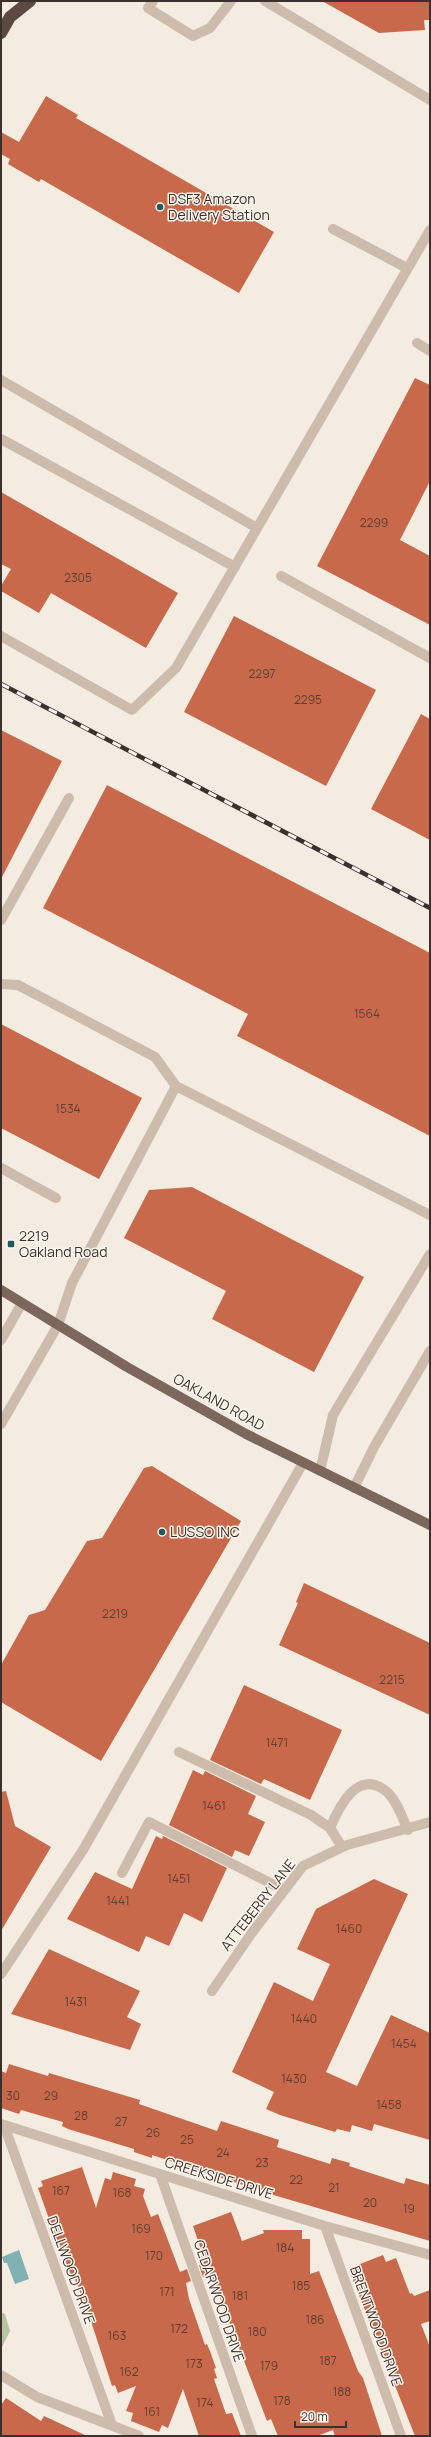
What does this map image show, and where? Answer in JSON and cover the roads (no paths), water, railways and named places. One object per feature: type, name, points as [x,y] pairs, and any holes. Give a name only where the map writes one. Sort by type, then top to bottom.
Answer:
[{"type":"highway","points":[[1,33],[10,17],[30,1]]},
{"type":"main road","name":"OAKLAND ROAD","points":[[1,1290],[207,1412],[303,1463],[430,1525]]},
{"type":"street","points":[[153,1],[148,8],[194,36],[210,28],[231,1]]},
{"type":"street","points":[[266,1],[430,100]]},
{"type":"street","points":[[333,229],[407,268]]},
{"type":"street","points":[[1,636],[132,710],[176,668],[430,230]]},
{"type":"street","points":[[417,343],[430,351]]},
{"type":"street","points":[[1,380],[257,528]]},
{"type":"street","points":[[1,440],[235,567]]},
{"type":"street","points":[[281,576],[430,658]]},
{"type":"street","points":[[1,920],[69,798]]},
{"type":"street","points":[[1,984],[18,985],[155,1057],[176,1086],[430,1215]]},
{"type":"street","points":[[1,1424],[58,1325],[72,1283],[176,1086]]},
{"type":"street","points":[[1,1168],[56,1198]]},
{"type":"street","points":[[320,1471],[333,1415],[430,1254]]},
{"type":"street","points":[[1,1340],[22,1303]]},
{"type":"street","points":[[354,1488],[374,1447],[430,1350]]},
{"type":"street","points":[[1,1974],[83,1850],[303,1463]]},
{"type":"street","points":[[179,1752],[311,1815],[330,1828],[342,1847]]},
{"type":"street","points":[[330,1828],[340,1806],[356,1787],[370,1784],[386,1791],[395,1802],[408,1830]]},
{"type":"street","points":[[122,1873],[149,1822],[284,1890]]},
{"type":"street","name":"ATTEBERRY LANE","points":[[212,1991],[284,1890],[303,1866],[342,1847],[408,1830],[430,1822]]},
{"type":"street","name":"CREEKSIDE DRIVE","points":[[3,2124],[325,2226],[430,2255]]},
{"type":"street","name":"DELLWOOD DRIVE","points":[[3,2124],[112,2425]]},
{"type":"street","name":"CEDARWOOD DRIVE","points":[[160,2174],[252,2436]]},
{"type":"street","name":"BRENTWOOD DRIVE","points":[[325,2226],[401,2436]]},
{"type":"street","points":[[1,2375],[37,2398],[139,2436]]},
{"type":"water","points":[[19,2250],[29,2279],[15,2284],[7,2263],[4,2263],[2,2257]]},
{"type":"railway","points":[[1,684],[430,908]]},
{"type":"place","name":"DSF3 Amazon Delivery Station","points":[[160,207]]},
{"type":"place","name":"2219 Oakland Road","points":[[11,1244]]},
{"type":"place","name":"LUSSO INC","points":[[162,1532]]}]
